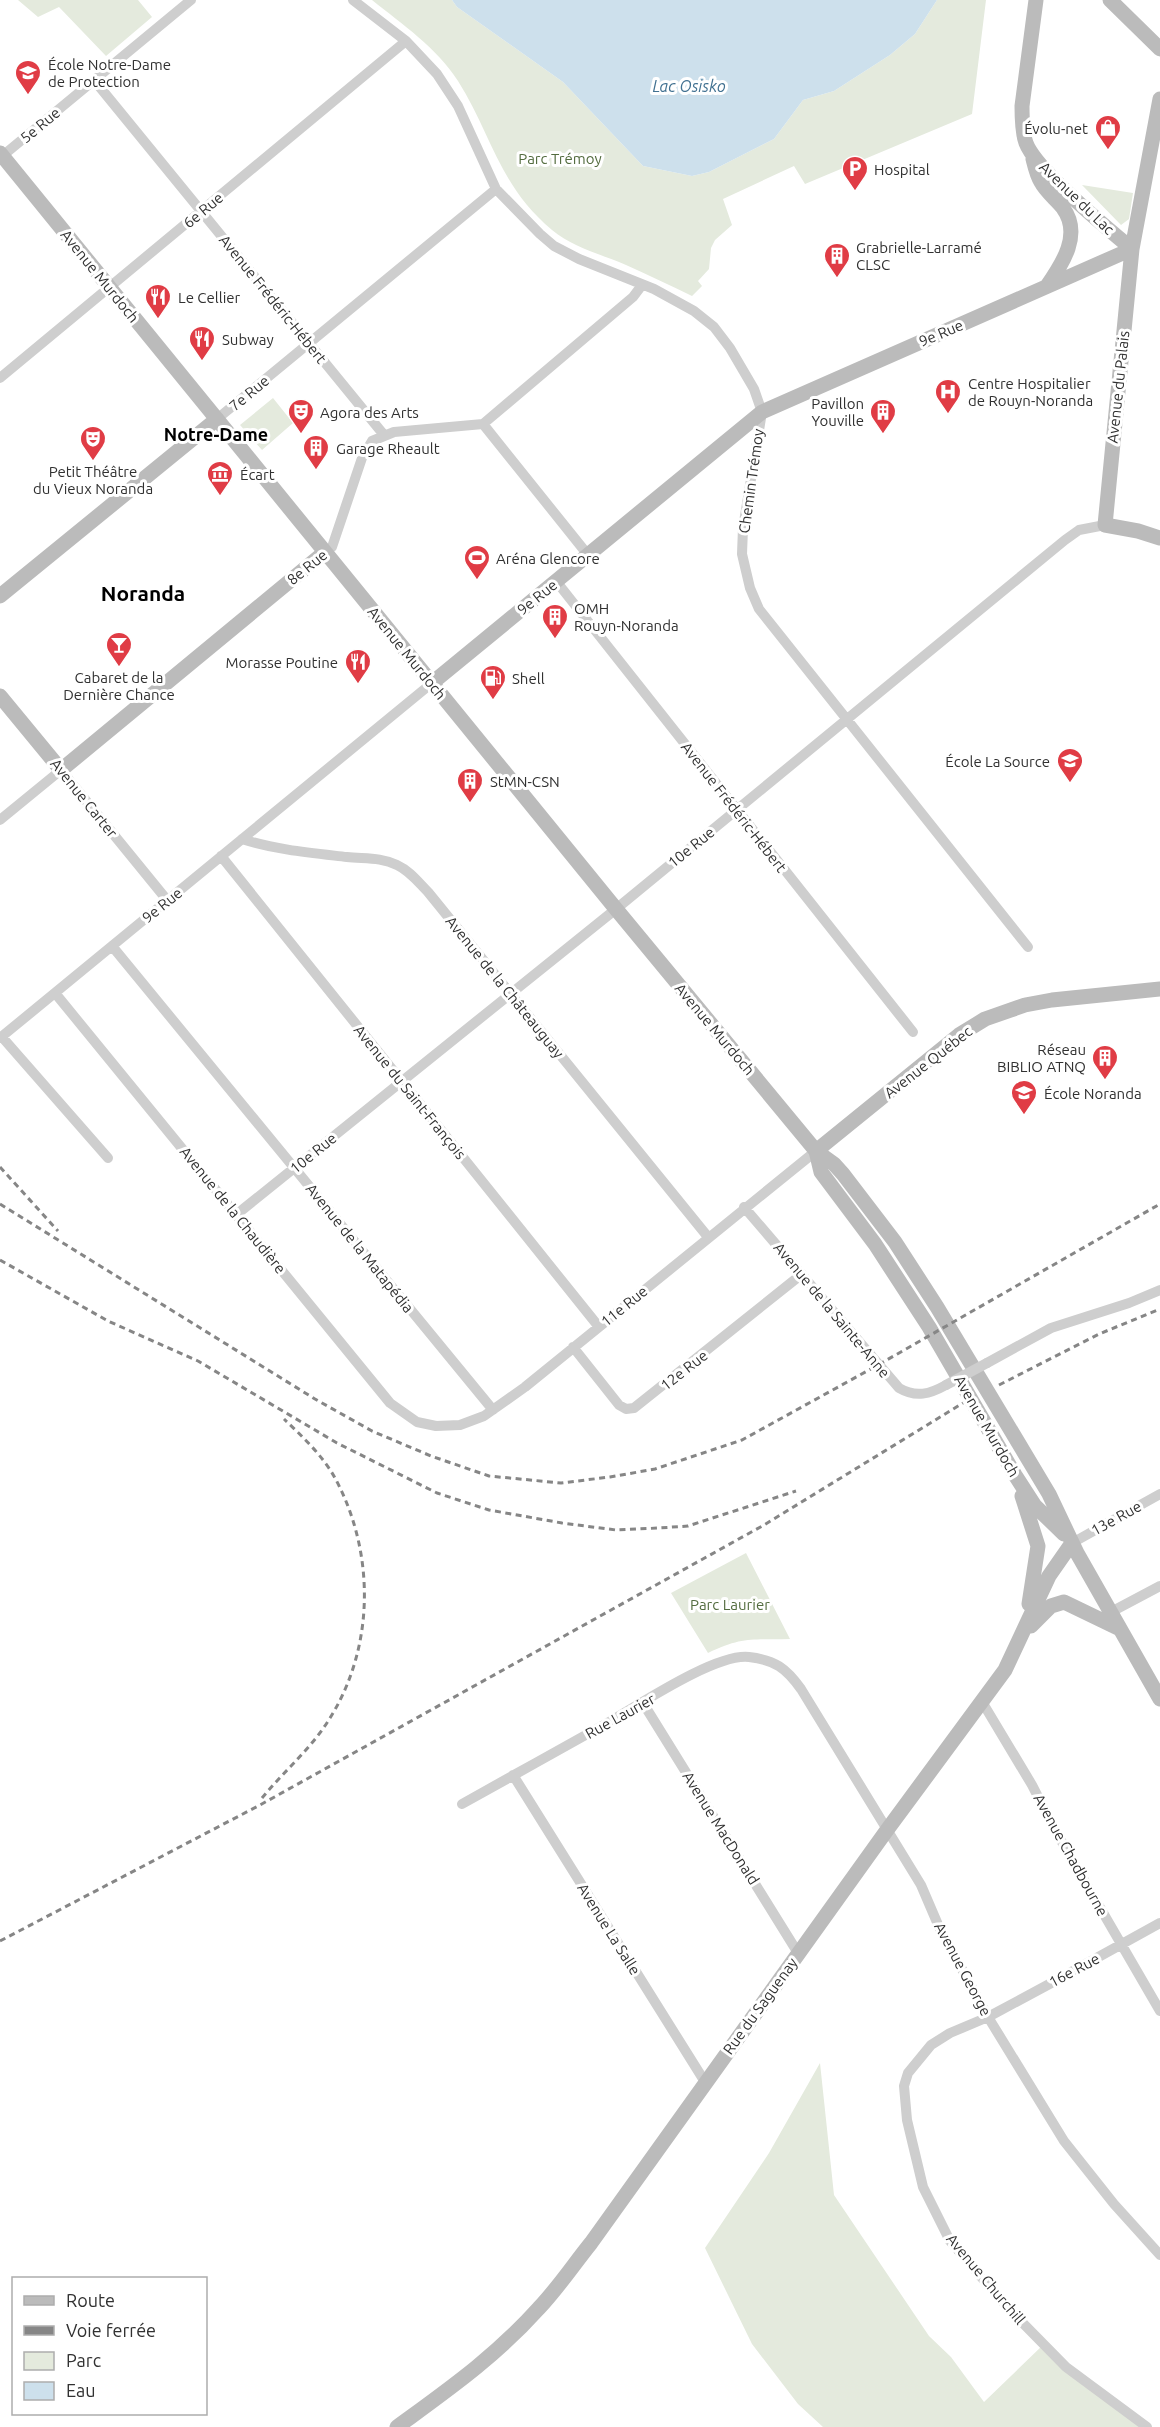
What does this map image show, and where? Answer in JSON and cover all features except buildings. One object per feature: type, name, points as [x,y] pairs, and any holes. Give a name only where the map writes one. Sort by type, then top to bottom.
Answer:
[{"type":"street","name":"5e Rue","points":[[1,156],[191,0]]},
{"type":"street","name":"Chemin Trémoy","points":[[353,0],[406,41],[437,75],[458,106],[496,189],[554,246],[579,260],[642,285],[694,311],[714,327],[730,348],[754,389],[762,412],[743,528],[742,554],[745,572],[759,609],[1029,947]]},
{"type":"street","name":"Avenue du Lac","points":[[1036,1],[1022,106],[1024,134],[1030,151],[1098,222],[1132,249]]},
{"type":"street","points":[[1110,2],[1160,49]]},
{"type":"street","name":"6e Rue","points":[[0,378],[406,41]]},
{"type":"street","name":"Avenue Frédéric-Hébert","points":[[94,80],[384,435]]},
{"type":"street","name":"Avenue du Palais","points":[[1105,525],[1132,249],[1160,99]]},
{"type":"street","points":[[1030,151],[1041,182],[1064,210],[1071,228],[1070,245],[1066,255],[1047,286]]},
{"type":"street","name":"Avenue Murdoch","points":[[1,156],[816,1151],[843,1174],[909,1262],[1049,1494],[1072,1543],[1160,1699]]},
{"type":"street","name":"7e Rue","points":[[0,596],[496,189]]},
{"type":"street","name":"9e Rue","points":[[1,1037],[762,412],[1132,249]]},
{"type":"street","points":[[384,435],[483,424],[633,297],[642,285]]},
{"type":"street","points":[[483,424],[588,555]]},
{"type":"street","name":"8e Rue","points":[[0,820],[332,547],[364,452],[372,441],[384,435]]},
{"type":"street","name":"10e Rue","points":[[237,1214],[616,909],[1065,540],[1079,530],[1105,525],[1160,538]]},
{"type":"street","name":"Avenue Frédéric-Hébert","points":[[556,581],[913,1032]]},
{"type":"street","name":"Avenue Carter","points":[[0,696],[167,900]]},
{"type":"street","name":"Avenue de la Châteauguay","points":[[243,839],[257,844],[303,852],[378,859],[395,863],[407,870],[428,892],[708,1237]]},
{"type":"street","name":"Avenue du Saint-François","points":[[221,856],[598,1327]]},
{"type":"street","name":"Avenue de la Matapédia","points":[[112,946],[493,1410]]},
{"type":"street","name":"Avenue Québec","points":[[816,1151],[958,1035],[985,1019],[1025,1005],[1052,1000],[1160,989]]},
{"type":"street","name":"Avenue de la Chaudière","points":[[55,993],[390,1403],[417,1422]]},
{"type":"street","points":[[1,1037],[108,1158]]},
{"type":"street","name":"Avenue Murdoch","points":[[816,1151],[821,1172],[875,1244],[929,1326],[1007,1463],[1035,1506],[1072,1543]]},
{"type":"street","name":"11e Rue","points":[[417,1422],[436,1426],[460,1425],[471,1423],[493,1410],[816,1151]]},
{"type":"street","name":"Avenue de la Sainte-Anne","points":[[744,1207],[899,1388],[907,1392],[924,1394],[946,1385],[1050,1328],[1129,1303],[1160,1290]]},
{"type":"street","name":"12e Rue","points":[[573,1347],[619,1405],[626,1409],[634,1408],[676,1377],[802,1274]]},
{"type":"street","points":[[1007,1463],[1026,1505],[1038,1546],[1031,1596],[1017,1645]]},
{"type":"street","name":"13e Rue","points":[[1072,1543],[1160,1494]]},
{"type":"street","name":"Rue du Saguenay","points":[[397,2427],[440,2398],[482,2365],[540,2307],[615,2212],[705,2082],[1005,1670],[1049,1576],[1072,1543]]},
{"type":"street","points":[[1111,1612],[1160,1586]]},
{"type":"street","points":[[1017,1645],[1036,1619],[1051,1606],[1064,1602],[1120,1629]]},
{"type":"street","name":"Rue Laurier","points":[[462,1804],[672,1685],[714,1666],[736,1658],[748,1657],[785,1668]]},
{"type":"street","name":"Avenue George","points":[[785,1668],[801,1689],[921,1885],[950,1947],[988,2017],[1064,2141],[1114,2204],[1160,2255]]},
{"type":"street","name":"Avenue Chadbourne","points":[[981,1700],[1160,2011]]},
{"type":"street","name":"Avenue MacDonald","points":[[643,1703],[798,1953]]},
{"type":"street","name":"Avenue La Salle","points":[[513,1775],[705,2082]]},
{"type":"street","name":"16e Rue","points":[[988,2017],[1160,1923]]},
{"type":"street","name":"Avenue Churchill","points":[[988,2017],[950,2033],[931,2045],[908,2073],[904,2086],[906,2111],[923,2187],[950,2241],[1042,2345],[1066,2367],[1148,2427]]},
{"type":"green space","points":[[18,0],[138,0],[152,17],[106,56],[59,7],[38,17]]},
{"type":"green space","name":"Parc Trémoy","points":[[372,0],[452,0],[457,7],[563,82],[643,166],[692,176],[709,172],[774,139],[803,100],[834,91],[890,55],[915,34],[937,0],[986,0],[972,114],[805,184],[794,166],[723,199],[732,225],[715,240],[711,248],[709,269],[698,281],[702,286],[692,296],[626,265],[578,246],[552,230],[534,213],[508,178],[470,101],[449,69],[418,37]]},
{"type":"green space","points":[[1082,185],[1133,193],[1129,219],[1121,225]]},
{"type":"green space","points":[[273,398],[293,423],[262,450],[240,425]]},
{"type":"green space","name":"Parc Laurier","points":[[746,1553],[790,1639],[740,1641],[708,1653],[671,1593]]},
{"type":"green space","points":[[820,2063],[834,2195],[929,2336],[951,2357],[984,2402],[1043,2345],[1147,2427],[823,2427],[798,2404],[752,2344],[705,2248],[769,2153]]},
{"type":"water","name":"Lac Osisko","points":[[452,0],[937,0],[915,34],[890,55],[834,91],[803,100],[774,139],[709,172],[692,176],[643,166],[563,82],[457,7]]},
{"type":"railway","points":[[0,1167],[58,1231]]},
{"type":"railway","points":[[0,1204],[315,1399],[372,1431],[431,1456],[489,1476],[561,1483],[655,1469],[742,1440],[1160,1204]]},
{"type":"railway","points":[[0,1260],[108,1321],[198,1361],[337,1443],[437,1493],[489,1510],[616,1530],[659,1528],[688,1526],[796,1491]]},
{"type":"railway","points":[[999,1385],[1099,1334],[1160,1309]]},
{"type":"railway","points":[[0,1941],[260,1805],[764,1525],[963,1403]]},
{"type":"railway","points":[[262,1798],[323,1729],[345,1690],[362,1630],[364,1599],[363,1567],[348,1507],[335,1478],[324,1462],[284,1419]]},
{"type":"place","name":"École Notre-Dame de Protection","points":[[28,96]]},
{"type":"place","name":"Évolu-net","points":[[1108,151]]},
{"type":"place","name":"Hospital","points":[[855,192]]},
{"type":"place","name":"Grabrielle-Larramé CLSC","points":[[837,279]]},
{"type":"place","name":"Le Cellier","points":[[158,320]]},
{"type":"place","name":"Subway","points":[[202,362]]},
{"type":"place","name":"Centre Hospitalier de Rouyn-Noranda","points":[[948,415]]},
{"type":"place","name":"Agora des Arts","points":[[301,435]]},
{"type":"place","name":"Pavillon Youville","points":[[883,435]]},
{"type":"place","name":"Petit Théâtre du Vieux Noranda","points":[[93,462]]},
{"type":"place","name":"Garage Rheault","points":[[316,471]]},
{"type":"place","name":"Écart","points":[[220,497]]},
{"type":"place","name":"Aréna Glencore","points":[[477,581]]},
{"type":"place","name":"OMH Rouyn-Noranda","points":[[555,640]]},
{"type":"place","name":"Cabaret de la Dernière Chance","points":[[119,668]]},
{"type":"place","name":"Morasse Poutine","points":[[358,685]]},
{"type":"place","name":"Shell","points":[[493,701]]},
{"type":"place","name":"École La Source","points":[[1070,784]]},
{"type":"place","name":"StMN-CSN","points":[[470,804]]},
{"type":"place","name":"Réseau BIBLIO ATNQ","points":[[1105,1081]]},
{"type":"place","name":"École Noranda","points":[[1024,1116]]},
{"type":"district","name":"Notre-Dame","points":[[216,434]]},
{"type":"district","name":"Noranda","points":[[143,593]]}]
